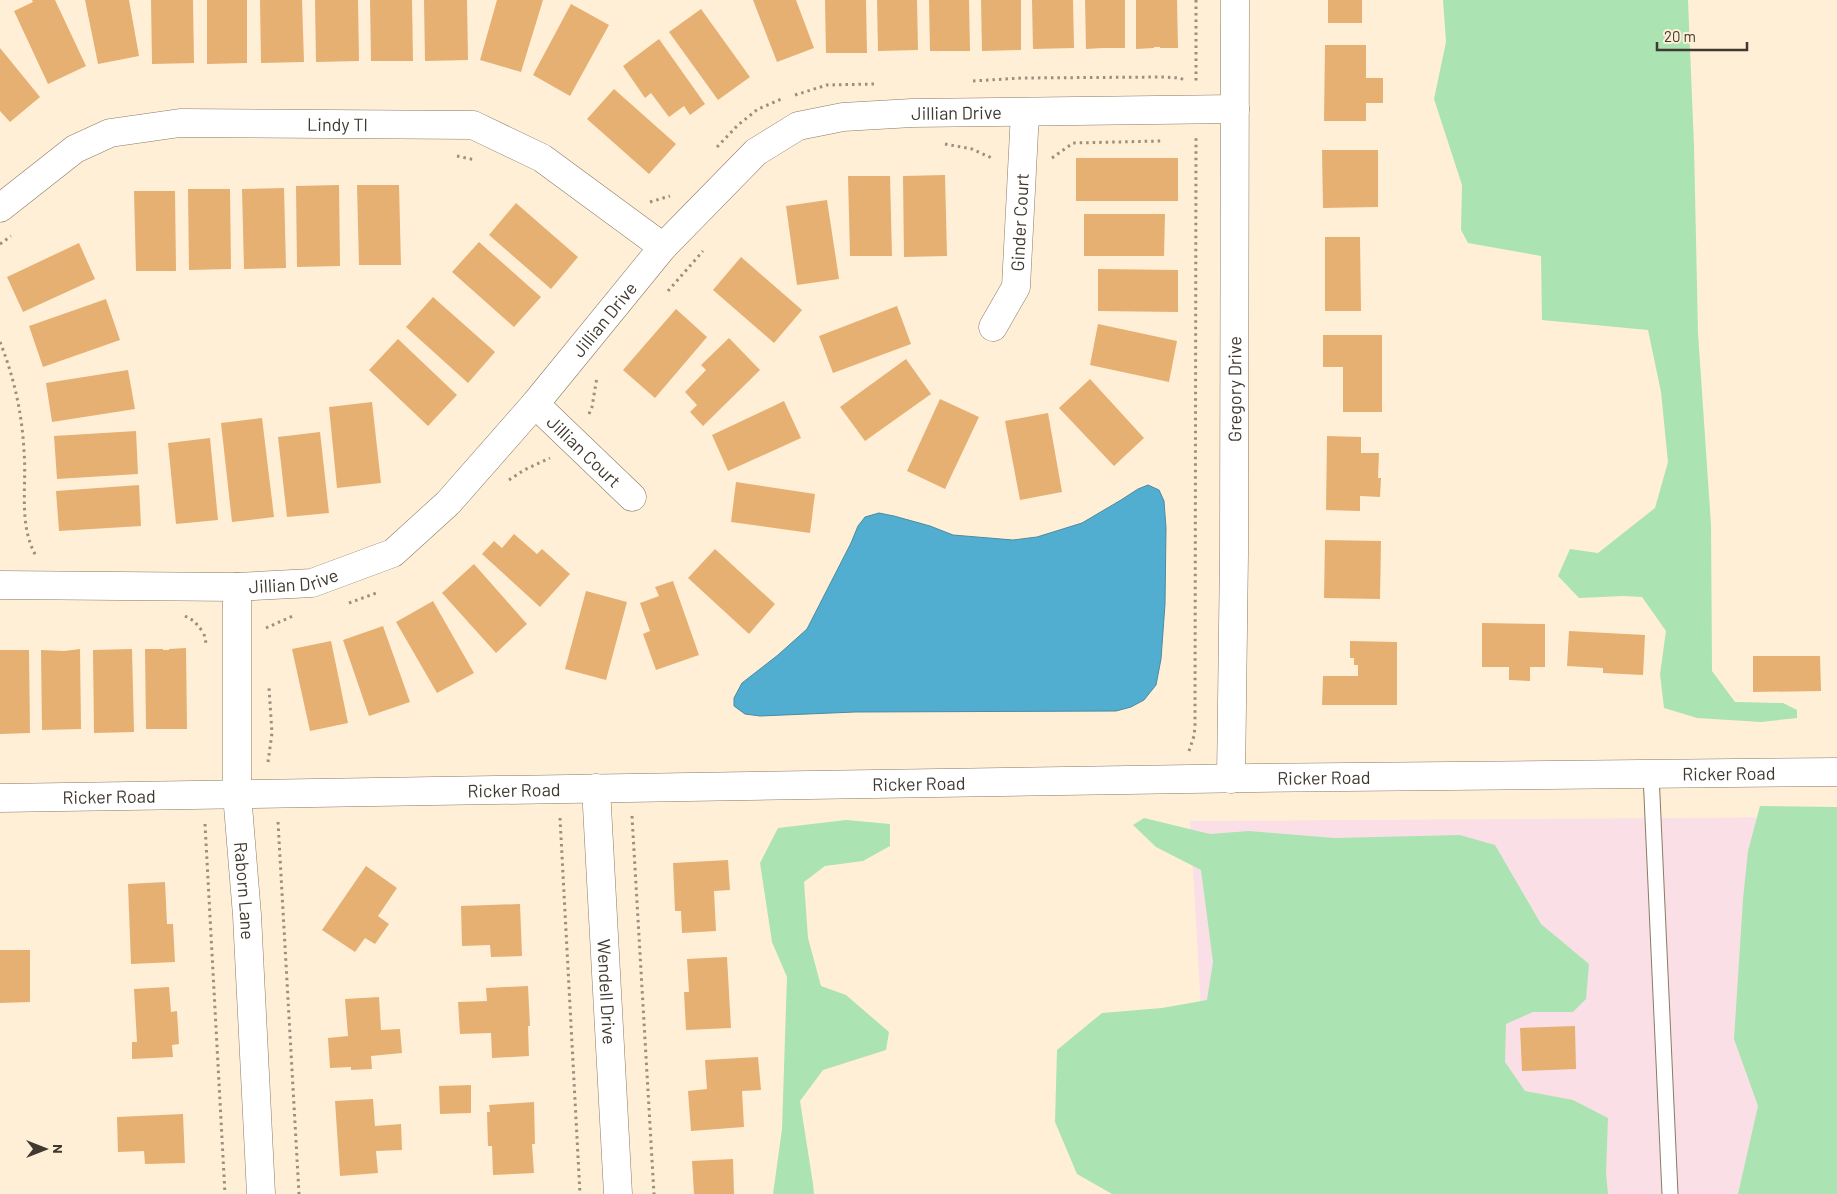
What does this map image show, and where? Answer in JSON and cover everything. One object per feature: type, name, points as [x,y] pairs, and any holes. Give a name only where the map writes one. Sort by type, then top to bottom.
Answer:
[{"type":"street","name":"Gregory Drive","points":[[1231,779],[1234,534],[1235,0]]},
{"type":"street","name":"Jillian Drive","points":[[0,585],[237,588],[312,583],[393,553],[448,503],[535,404],[663,247],[756,152],[798,126],[843,117],[912,113],[1234,109]]},
{"type":"street","name":"Ginder Court","points":[[992,326],[1016,286],[1025,112]]},
{"type":"street","name":"Lindy Tl","points":[[0,208],[75,149],[110,133],[180,123],[473,125],[542,158],[663,247]]},
{"type":"street","name":"Jillian Court","points":[[535,404],[632,497]]},
{"type":"street","name":"Raborn Lane","points":[[237,588],[237,782],[247,915],[261,1194]]},
{"type":"street","name":"Ricker Road","points":[[0,798],[237,782],[596,788],[1837,772]]},
{"type":"street","name":"Wendell Drive","points":[[596,788],[618,1194]]},
{"type":"lane","points":[[1651,774],[1670,1194]]},
{"type":"path","points":[[1187,756],[1194,736],[1195,726],[1196,0]]},
{"type":"path","points":[[973,81],[1021,78],[1180,78],[1189,82],[1196,109],[1189,136]]},
{"type":"path","points":[[714,150],[738,125],[766,105],[827,86],[876,84]]},
{"type":"path","points":[[939,143],[972,149],[996,160],[1046,160],[1073,143],[1170,141]]},
{"type":"path","points":[[453,155],[482,162]]},
{"type":"path","points":[[630,224],[647,203],[668,197],[676,192]]},
{"type":"path","points":[[0,244],[16,232]]},
{"type":"path","points":[[662,298],[707,247]]},
{"type":"path","points":[[0,342],[16,388],[24,451],[25,518],[29,544],[38,561],[42,586]]},
{"type":"path","points":[[503,485],[524,470],[547,460],[581,426],[592,407],[598,374]]},
{"type":"path","points":[[347,603],[363,599],[386,588]]},
{"type":"path","points":[[176,616],[185,616],[194,621],[204,634],[216,630],[255,633],[297,613]]},
{"type":"path","points":[[266,628],[266,637]]},
{"type":"path","points":[[237,782],[271,769],[268,762],[272,733],[268,682]]},
{"type":"path","points":[[632,808],[654,1194]]},
{"type":"path","points":[[560,810],[580,1194]]},
{"type":"path","points":[[278,814],[299,1194]]},
{"type":"path","points":[[204,816],[225,1194]]},
{"type":"shaded area","points":[[1837,817],[1837,1194],[1212,1194],[1190,821]]},
{"type":"green space","points":[[1443,0],[1688,0],[1694,146],[1698,333],[1711,525],[1712,671],[1735,702],[1783,703],[1797,710],[1797,718],[1761,722],[1697,718],[1664,708],[1660,674],[1666,631],[1642,597],[1579,598],[1558,576],[1570,549],[1598,553],[1655,508],[1668,462],[1661,392],[1648,330],[1542,320],[1541,256],[1468,243],[1461,230],[1462,185],[1434,99],[1446,42]]},
{"type":"green space","points":[[1760,806],[1837,807],[1837,1194],[1738,1194],[1758,1106],[1734,1039],[1748,851]]},
{"type":"green space","points":[[1144,818],[1210,834],[1249,831],[1334,838],[1460,835],[1495,845],[1541,924],[1589,964],[1586,999],[1573,1012],[1533,1012],[1506,1024],[1505,1062],[1525,1091],[1573,1100],[1608,1118],[1606,1173],[1608,1194],[1112,1194],[1077,1174],[1055,1122],[1057,1050],[1102,1013],[1162,1008],[1207,1000],[1213,962],[1201,870],[1156,847],[1133,825]]},
{"type":"green space","points":[[846,820],[890,824],[890,846],[863,861],[825,866],[804,882],[808,938],[821,986],[846,995],[889,1032],[886,1050],[823,1070],[800,1101],[814,1194],[773,1194],[782,1129],[787,977],[772,942],[760,863],[778,828]]},
{"type":"water","points":[[1148,485],[1159,490],[1164,501],[1166,528],[1165,604],[1161,659],[1156,685],[1144,700],[1131,707],[1116,711],[855,712],[760,716],[745,714],[734,706],[734,698],[742,683],[807,629],[858,526],[865,517],[879,513],[930,526],[953,535],[1013,540],[1037,537],[1082,523],[1138,489]]},
{"type":"building","points":[[32,0],[55,0],[86,66],[48,84],[14,11],[33,2]]},
{"type":"building","points":[[85,0],[129,0],[139,56],[98,64]]},
{"type":"building","points":[[151,0],[193,0],[194,63],[152,64]]},
{"type":"building","points":[[207,0],[247,0],[247,63],[207,64]]},
{"type":"building","points":[[260,0],[302,0],[304,62],[261,63]]},
{"type":"building","points":[[315,0],[358,0],[359,61],[316,62]]},
{"type":"building","points":[[370,0],[412,0],[413,61],[371,61]]},
{"type":"building","points":[[424,0],[467,0],[468,60],[425,61]]},
{"type":"building","points":[[497,0],[543,0],[521,72],[480,60]]},
{"type":"building","points":[[753,0],[796,0],[814,48],[777,62]]},
{"type":"building","points":[[825,0],[866,0],[867,53],[826,53]]},
{"type":"building","points":[[877,0],[917,0],[918,50],[878,51]]},
{"type":"building","points":[[929,0],[969,0],[970,51],[930,51]]},
{"type":"building","points":[[981,0],[1021,0],[1021,50],[982,51]]},
{"type":"building","points":[[1032,0],[1073,0],[1074,48],[1033,49]]},
{"type":"building","points":[[1085,0],[1125,0],[1125,48],[1086,49]]},
{"type":"building","points":[[1136,0],[1177,0],[1178,48],[1154,47],[1136,49]]},
{"type":"building","points":[[1328,0],[1362,0],[1362,23],[1328,23]]},
{"type":"building","points":[[571,4],[609,25],[570,96],[533,75]]},
{"type":"building","points":[[701,9],[750,77],[718,100],[669,32]]},
{"type":"building","points":[[659,39],[705,104],[690,115],[684,106],[669,117],[651,93],[645,98],[623,66]]},
{"type":"building","points":[[1325,45],[1366,45],[1366,78],[1383,78],[1383,103],[1366,103],[1366,121],[1324,121]]},
{"type":"building","points":[[0,48],[40,97],[10,122],[0,111]]},
{"type":"building","points":[[614,89],[676,144],[649,174],[587,119]]},
{"type":"building","points":[[1322,150],[1378,150],[1378,207],[1323,208]]},
{"type":"building","points":[[1076,158],[1178,158],[1178,201],[1076,201]]},
{"type":"building","points":[[945,175],[947,256],[904,257],[903,176]]},
{"type":"building","points":[[848,176],[890,176],[892,256],[850,256]]},
{"type":"building","points":[[339,185],[340,266],[297,267],[296,186]]},
{"type":"building","points":[[357,185],[399,185],[401,265],[359,265]]},
{"type":"building","points":[[284,188],[286,268],[244,269],[242,189]]},
{"type":"building","points":[[188,189],[230,189],[231,269],[189,270]]},
{"type":"building","points":[[134,191],[175,191],[176,271],[136,271]]},
{"type":"building","points":[[827,200],[839,279],[797,285],[786,206]]},
{"type":"building","points":[[516,203],[578,257],[551,289],[489,235]]},
{"type":"building","points":[[1084,214],[1165,214],[1164,256],[1084,256]]},
{"type":"building","points":[[1325,237],[1360,237],[1361,311],[1325,311]]},
{"type":"building","points":[[479,242],[541,297],[514,327],[452,272]]},
{"type":"building","points":[[79,243],[95,279],[23,312],[7,277]]},
{"type":"building","points":[[741,257],[802,310],[774,343],[713,290]]},
{"type":"building","points":[[1098,269],[1178,270],[1178,312],[1098,311]]},
{"type":"building","points":[[433,297],[495,352],[468,383],[406,327]]},
{"type":"building","points":[[106,299],[120,340],[43,367],[29,326]]},
{"type":"building","points":[[897,306],[911,344],[833,373],[819,336]]},
{"type":"building","points":[[676,309],[707,337],[655,398],[623,370]]},
{"type":"building","points":[[1098,324],[1177,341],[1169,382],[1090,365]]},
{"type":"building","points":[[1323,335],[1382,335],[1382,412],[1343,412],[1343,367],[1323,367]]},
{"type":"building","points":[[729,338],[760,370],[703,426],[690,412],[697,405],[685,392],[706,370],[701,365]]},
{"type":"building","points":[[398,339],[457,395],[428,426],[369,370]]},
{"type":"building","points":[[906,359],[931,394],[865,441],[840,407]]},
{"type":"building","points":[[128,370],[135,409],[52,422],[46,383]]},
{"type":"building","points":[[1090,379],[1144,438],[1114,466],[1059,408]]},
{"type":"building","points":[[940,399],[979,417],[945,489],[907,471]]},
{"type":"building","points":[[784,401],[801,438],[728,471],[712,435]]},
{"type":"building","points":[[372,402],[381,483],[337,488],[329,407]]},
{"type":"building","points":[[1048,413],[1062,492],[1020,500],[1005,421]]},
{"type":"building","points":[[262,418],[274,517],[232,522],[221,423]]},
{"type":"building","points":[[136,431],[138,474],[57,479],[54,436]]},
{"type":"building","points":[[320,432],[329,513],[287,517],[278,437]]},
{"type":"building","points":[[1327,436],[1361,437],[1361,453],[1379,453],[1378,478],[1381,478],[1380,497],[1360,496],[1360,511],[1326,510]]},
{"type":"building","points":[[210,438],[218,520],[176,524],[168,443]]},
{"type":"building","points":[[736,482],[815,494],[810,533],[731,522]]},
{"type":"building","points":[[139,485],[141,526],[59,531],[56,491]]},
{"type":"building","points":[[514,534],[537,554],[542,549],[570,574],[540,607],[482,554],[494,541],[502,548]]},
{"type":"building","points":[[1325,540],[1381,541],[1380,599],[1324,598]]},
{"type":"building","points":[[715,549],[775,604],[749,634],[688,578]]},
{"type":"building","points":[[474,564],[527,624],[496,653],[442,593]]},
{"type":"building","points":[[673,581],[699,655],[656,670],[643,634],[650,631],[640,603],[659,596],[655,587]]},
{"type":"building","points":[[586,591],[627,602],[606,680],[565,669]]},
{"type":"building","points":[[433,601],[474,673],[437,693],[396,622]]},
{"type":"building","points":[[1482,623],[1545,624],[1545,667],[1530,667],[1530,681],[1509,680],[1509,667],[1482,667]]},
{"type":"building","points":[[383,626],[410,702],[369,716],[343,640]]},
{"type":"building","points":[[1569,631],[1645,635],[1643,675],[1603,673],[1603,668],[1567,666]]},
{"type":"building","points":[[331,641],[348,723],[310,731],[292,649]]},
{"type":"building","points":[[1350,641],[1397,642],[1397,705],[1322,705],[1323,676],[1358,676],[1358,665],[1354,665],[1354,658],[1350,658]]},
{"type":"building","points":[[186,648],[187,729],[146,729],[145,649],[169,650]]},
{"type":"building","points":[[80,649],[81,729],[42,730],[41,650],[64,651]]},
{"type":"building","points":[[132,649],[134,732],[94,733],[93,650]]},
{"type":"building","points":[[0,650],[29,650],[30,733],[0,734]]},
{"type":"building","points":[[1753,656],[1820,656],[1821,691],[1753,692]]},
{"type":"building","points":[[728,860],[730,890],[714,891],[716,931],[682,933],[681,911],[675,911],[673,863]]},
{"type":"building","points":[[366,866],[397,888],[378,916],[389,924],[375,944],[365,938],[355,952],[322,930]]},
{"type":"building","points":[[165,882],[167,924],[173,924],[175,962],[131,964],[128,884]]},
{"type":"building","points":[[520,904],[522,956],[491,957],[490,945],[462,946],[461,906]]},
{"type":"building","points":[[0,950],[30,950],[30,1002],[0,1003]]},
{"type":"building","points":[[727,957],[731,1028],[686,1030],[684,992],[689,992],[687,959]]},
{"type":"building","points":[[528,986],[529,1056],[492,1058],[491,1033],[460,1034],[458,1002],[487,1001],[486,988]]},
{"type":"building","points":[[169,987],[171,1012],[177,1011],[179,1044],[172,1045],[173,1057],[132,1059],[132,1042],[137,1042],[134,989]]},
{"type":"building","points":[[379,997],[381,1030],[400,1029],[402,1053],[371,1056],[372,1069],[330,1068],[328,1038],[348,1036],[345,999]]},
{"type":"building","points":[[1575,1026],[1576,1069],[1522,1071],[1520,1028]]},
{"type":"building","points":[[758,1057],[761,1090],[742,1091],[744,1127],[691,1131],[688,1091],[707,1089],[705,1060]]},
{"type":"building","points":[[471,1085],[471,1113],[440,1114],[439,1086]]},
{"type":"building","points":[[373,1099],[375,1126],[401,1124],[402,1150],[376,1151],[378,1173],[340,1176],[335,1101]]},
{"type":"building","points":[[534,1102],[535,1144],[532,1144],[534,1173],[493,1175],[492,1146],[488,1146],[487,1112],[490,1112],[489,1105]]},
{"type":"building","points":[[183,1114],[185,1163],[145,1164],[144,1151],[118,1152],[117,1117]]},
{"type":"building","points":[[733,1159],[734,1194],[694,1194],[692,1161]]}]
